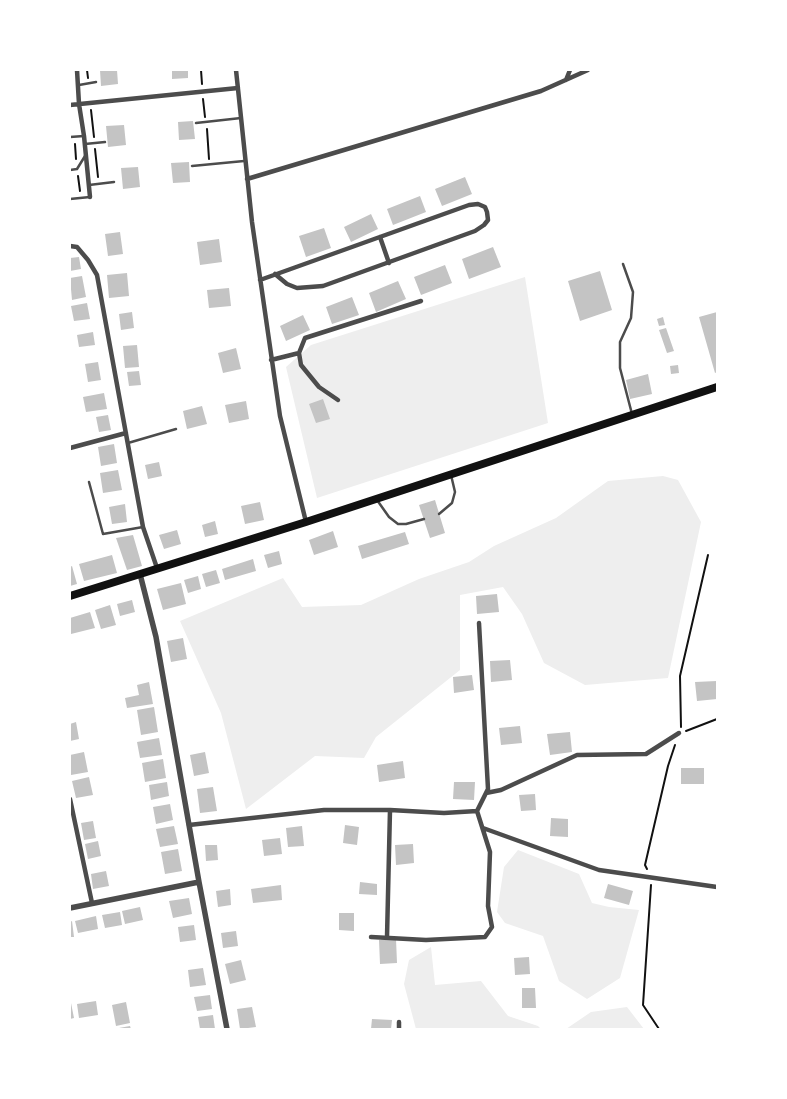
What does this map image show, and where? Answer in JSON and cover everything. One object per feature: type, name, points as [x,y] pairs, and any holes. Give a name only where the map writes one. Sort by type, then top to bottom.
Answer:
[{"type":"highway","points":[[70,596],[306,522],[717,387]]},
{"type":"street","points":[[78,70],[79,104],[90,197]]},
{"type":"street","points":[[236,70],[247,179],[280,416],[306,522]]},
{"type":"street","points":[[566,80],[570,70]]},
{"type":"street","points":[[247,179],[541,91],[588,70]]},
{"type":"street","points":[[70,105],[238,88]]},
{"type":"street","points":[[260,280],[275,274],[469,205],[478,204],[485,207],[487,212],[488,220],[484,226],[475,231],[323,286],[297,288],[287,284],[275,274]]},
{"type":"street","points":[[380,237],[389,263]]},
{"type":"street","points":[[70,246],[77,247],[97,275],[143,528],[157,568]]},
{"type":"street","points":[[338,400],[319,387],[301,364],[299,353],[305,338],[421,301]]},
{"type":"street","points":[[272,360],[299,353]]},
{"type":"street","points":[[70,448],[126,433]]},
{"type":"street","points":[[140,574],[156,637],[227,1029]]},
{"type":"street","points":[[371,936],[426,940],[485,937],[492,927],[488,906],[490,852],[477,811],[488,789],[479,623]]},
{"type":"street","points":[[486,794],[501,790],[577,755],[646,754],[679,733]]},
{"type":"street","points":[[70,799],[92,903]]},
{"type":"street","points":[[189,825],[324,810],[390,810],[444,813],[477,811]]},
{"type":"street","points":[[387,938],[390,810]]},
{"type":"street","points":[[483,828],[599,870],[717,887]]},
{"type":"street","points":[[70,908],[199,882]]},
{"type":"street","points":[[399,1022],[399,1029]]},
{"type":"lane","points":[[79,85],[96,82]]},
{"type":"lane","points":[[196,123],[242,118]]},
{"type":"lane","points":[[70,137],[84,136]]},
{"type":"lane","points":[[85,144],[105,142]]},
{"type":"lane","points":[[70,170],[77,169],[86,155]]},
{"type":"lane","points":[[192,166],[246,160]]},
{"type":"lane","points":[[89,185],[114,182]]},
{"type":"lane","points":[[70,199],[90,197]]},
{"type":"lane","points":[[623,264],[633,292],[631,318],[620,342],[620,368],[632,414]]},
{"type":"lane","points":[[128,443],[176,429]]},
{"type":"lane","points":[[439,514],[452,503],[455,492],[451,474]]},
{"type":"lane","points":[[89,482],[103,534],[143,528]]},
{"type":"lane","points":[[376,499],[398,524],[406,524],[424,518]]},
{"type":"path","points":[[87,70],[89,84]]},
{"type":"path","points":[[90,102],[99,184]]},
{"type":"path","points":[[659,1029],[643,1005],[652,877],[646,865],[668,766],[682,725],[680,676],[708,555]]},
{"type":"path","points":[[679,733],[717,719]]},
{"type":"shaded area","points":[[525,277],[548,423],[317,498],[286,367],[311,345]]},
{"type":"shaded area","points":[[663,476],[678,480],[701,522],[668,678],[585,685],[544,663],[522,614],[503,587],[460,595],[460,670],[376,737],[364,758],[315,756],[246,809],[221,713],[180,621],[283,578],[302,607],[361,605],[419,579],[469,562],[494,546],[556,518],[608,481]]},
{"type":"shaded area","points":[[518,850],[579,874],[592,903],[639,910],[620,978],[587,999],[559,981],[543,936],[505,923],[497,912],[504,867]]},
{"type":"shaded area","points":[[431,947],[435,985],[481,981],[508,1016],[538,1026],[541,1029],[416,1029],[404,984],[409,960]]},
{"type":"shaded area","points":[[627,1007],[644,1029],[566,1029],[591,1012]]},
{"type":"building","points":[[100,70],[117,70],[118,84],[101,86]]},
{"type":"building","points":[[172,70],[188,70],[188,78],[172,79]]},
{"type":"building","points":[[193,121],[195,139],[179,140],[178,122]]},
{"type":"building","points":[[124,125],[126,145],[108,147],[106,126]]},
{"type":"building","points":[[189,162],[190,182],[173,183],[171,163]]},
{"type":"building","points":[[138,167],[140,187],[123,189],[121,168]]},
{"type":"building","points":[[465,177],[472,194],[442,206],[435,189]]},
{"type":"building","points":[[420,196],[426,212],[393,225],[387,209]]},
{"type":"building","points":[[371,214],[378,229],[351,242],[344,227]]},
{"type":"building","points":[[324,228],[331,248],[306,257],[299,236]]},
{"type":"building","points":[[120,232],[123,254],[108,256],[105,234]]},
{"type":"building","points":[[219,239],[222,262],[200,265],[197,242]]},
{"type":"building","points":[[493,247],[501,267],[469,279],[462,259]]},
{"type":"building","points":[[79,257],[81,269],[70,271],[70,258]]},
{"type":"building","points":[[445,265],[452,283],[421,295],[414,277]]},
{"type":"building","points":[[600,271],[612,310],[580,321],[568,281]]},
{"type":"building","points":[[127,273],[129,296],[109,298],[107,275]]},
{"type":"building","points":[[82,276],[86,297],[72,300],[70,278]]},
{"type":"building","points":[[398,281],[406,299],[376,312],[369,293]]},
{"type":"building","points":[[229,288],[231,306],[209,308],[207,290]]},
{"type":"building","points":[[352,297],[359,315],[332,324],[326,307]]},
{"type":"building","points":[[87,303],[90,319],[74,321],[71,306]]},
{"type":"building","points":[[132,312],[134,328],[121,330],[119,314]]},
{"type":"building","points":[[717,312],[717,372],[715,373],[699,317]]},
{"type":"building","points":[[303,315],[310,330],[286,341],[280,326]]},
{"type":"building","points":[[663,317],[665,325],[659,326],[657,319]]},
{"type":"building","points":[[666,328],[674,351],[667,353],[659,330]]},
{"type":"building","points":[[93,332],[95,345],[79,347],[77,335]]},
{"type":"building","points":[[137,345],[139,367],[125,368],[123,346]]},
{"type":"building","points":[[236,348],[241,369],[223,373],[218,353]]},
{"type":"building","points":[[98,362],[101,380],[88,382],[85,364]]},
{"type":"building","points":[[678,365],[679,373],[671,374],[670,366]]},
{"type":"building","points":[[139,371],[141,385],[129,386],[127,372]]},
{"type":"building","points":[[648,374],[652,394],[630,399],[626,380]]},
{"type":"building","points":[[104,393],[107,409],[86,412],[83,397]]},
{"type":"building","points":[[323,399],[330,419],[316,423],[309,404]]},
{"type":"building","points":[[246,401],[249,419],[229,423],[225,405]]},
{"type":"building","points":[[202,406],[207,424],[187,429],[183,411]]},
{"type":"building","points":[[108,415],[111,430],[99,432],[96,417]]},
{"type":"building","points":[[114,444],[117,463],[101,466],[98,447]]},
{"type":"building","points":[[159,462],[162,476],[148,479],[145,465]]},
{"type":"building","points":[[118,470],[122,490],[103,493],[100,473]]},
{"type":"building","points":[[435,500],[445,533],[430,538],[419,505]]},
{"type":"building","points":[[260,502],[264,520],[245,524],[241,506]]},
{"type":"building","points":[[125,504],[127,522],[112,524],[109,507]]},
{"type":"building","points":[[215,521],[218,534],[205,537],[202,525]]},
{"type":"building","points":[[177,530],[181,544],[164,549],[159,535]]},
{"type":"building","points":[[333,531],[338,547],[314,555],[309,540]]},
{"type":"building","points":[[405,532],[409,544],[362,559],[358,546]]},
{"type":"building","points":[[133,535],[142,566],[127,570],[116,538]]},
{"type":"building","points":[[279,551],[282,564],[268,568],[264,555]]},
{"type":"building","points":[[112,555],[117,573],[84,581],[79,564]]},
{"type":"building","points":[[253,559],[256,571],[225,580],[222,569]]},
{"type":"building","points":[[72,566],[77,584],[70,586],[70,567]]},
{"type":"building","points":[[216,570],[220,583],[206,587],[202,574]]},
{"type":"building","points":[[198,576],[201,589],[188,593],[184,580]]},
{"type":"building","points":[[181,583],[186,604],[163,610],[157,589]]},
{"type":"building","points":[[497,594],[499,612],[477,614],[476,596]]},
{"type":"building","points":[[132,600],[135,612],[120,616],[117,604]]},
{"type":"building","points":[[110,605],[116,625],[101,629],[95,610]]},
{"type":"building","points":[[90,612],[95,628],[71,634],[70,618]]},
{"type":"building","points":[[183,638],[187,659],[171,662],[167,641]]},
{"type":"building","points":[[510,660],[512,680],[491,682],[490,661]]},
{"type":"building","points":[[472,675],[474,690],[454,693],[453,677]]},
{"type":"building","points":[[717,681],[717,699],[697,701],[695,682]]},
{"type":"building","points":[[149,682],[153,704],[127,708],[125,698],[139,695],[137,685]]},
{"type":"building","points":[[154,707],[158,732],[141,735],[137,710]]},
{"type":"building","points":[[76,722],[79,739],[70,741],[70,724]]},
{"type":"building","points":[[520,726],[522,743],[501,745],[499,728]]},
{"type":"building","points":[[570,732],[572,752],[550,755],[547,734]]},
{"type":"building","points":[[159,738],[162,755],[140,758],[137,742]]},
{"type":"building","points":[[84,752],[88,772],[71,775],[70,755]]},
{"type":"building","points":[[205,752],[209,773],[194,776],[190,755]]},
{"type":"building","points":[[163,759],[166,778],[145,782],[142,763]]},
{"type":"building","points":[[403,761],[405,778],[379,782],[377,765]]},
{"type":"building","points":[[681,768],[704,768],[704,784],[681,784]]},
{"type":"building","points":[[89,777],[93,795],[76,798],[72,781]]},
{"type":"building","points":[[167,782],[169,796],[151,800],[149,785]]},
{"type":"building","points":[[454,782],[475,782],[474,800],[453,799]]},
{"type":"building","points":[[213,787],[217,811],[200,813],[197,789]]},
{"type":"building","points":[[535,794],[536,810],[521,811],[519,795]]},
{"type":"building","points":[[170,804],[173,820],[156,824],[153,807]]},
{"type":"building","points":[[551,818],[568,819],[568,837],[550,836]]},
{"type":"building","points":[[93,821],[96,838],[84,840],[81,823]]},
{"type":"building","points":[[345,825],[359,827],[357,845],[343,843]]},
{"type":"building","points":[[174,826],[178,844],[160,847],[156,829]]},
{"type":"building","points":[[302,826],[304,846],[288,847],[286,828]]},
{"type":"building","points":[[280,838],[282,854],[264,856],[262,840]]},
{"type":"building","points":[[98,841],[101,856],[88,859],[85,844]]},
{"type":"building","points":[[413,844],[414,863],[396,865],[395,845]]},
{"type":"building","points":[[205,845],[217,845],[218,860],[206,861]]},
{"type":"building","points":[[178,849],[182,871],[165,874],[161,852]]},
{"type":"building","points":[[106,871],[109,886],[93,889],[91,874]]},
{"type":"building","points":[[360,882],[377,884],[377,895],[359,894]]},
{"type":"building","points":[[608,884],[633,891],[629,905],[604,898]]},
{"type":"building","points":[[281,885],[282,900],[253,903],[251,889]]},
{"type":"building","points":[[230,889],[231,905],[218,907],[216,891]]},
{"type":"building","points":[[189,898],[192,914],[173,918],[169,901]]},
{"type":"building","points":[[140,907],[143,920],[125,924],[122,911]]},
{"type":"building","points":[[120,912],[122,925],[105,928],[102,915]]},
{"type":"building","points":[[339,913],[354,913],[354,931],[339,930]]},
{"type":"building","points":[[96,916],[98,929],[78,933],[75,921]]},
{"type":"building","points":[[72,921],[74,937],[70,937],[70,922]]},
{"type":"building","points":[[194,925],[196,940],[180,942],[178,927]]},
{"type":"building","points":[[236,931],[238,946],[223,948],[221,933]]},
{"type":"building","points":[[396,939],[397,963],[380,964],[379,940]]},
{"type":"building","points":[[529,957],[530,974],[515,975],[514,958]]},
{"type":"building","points":[[241,960],[246,980],[230,984],[225,964]]},
{"type":"building","points":[[203,968],[206,985],[190,987],[188,970]]},
{"type":"building","points":[[522,988],[535,988],[536,1008],[522,1008]]},
{"type":"building","points":[[210,995],[212,1009],[197,1011],[194,997]]},
{"type":"building","points":[[70,998],[74,1018],[70,1019]]},
{"type":"building","points":[[96,1001],[98,1015],[79,1018],[77,1004]]},
{"type":"building","points":[[126,1002],[130,1023],[116,1026],[112,1005]]},
{"type":"building","points":[[252,1007],[256,1027],[240,1029],[237,1009]]},
{"type":"building","points":[[213,1015],[215,1029],[200,1029],[198,1017]]},
{"type":"building","points":[[372,1019],[392,1020],[391,1029],[371,1029]]},
{"type":"building","points":[[130,1026],[131,1029],[119,1029],[119,1028]]}]
